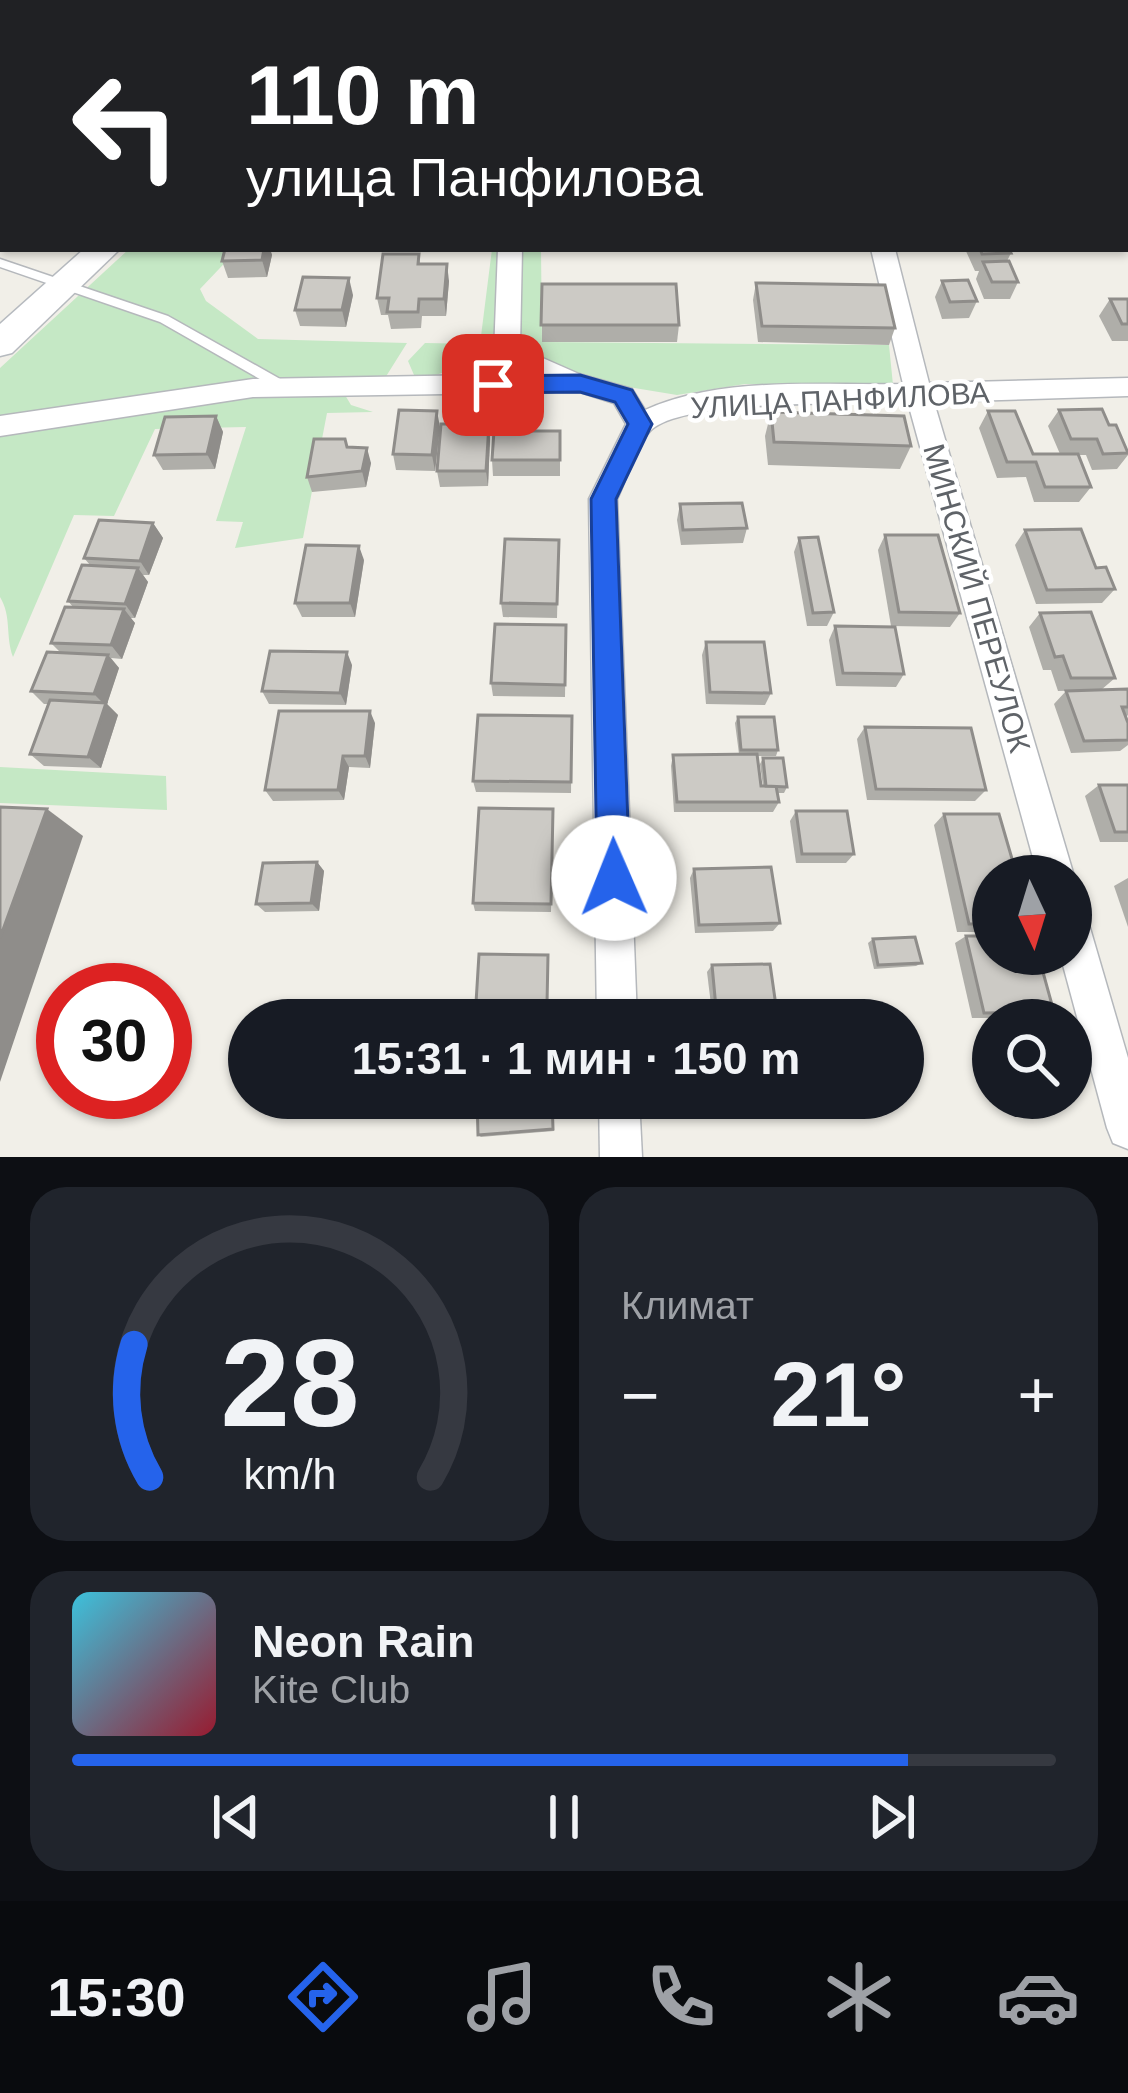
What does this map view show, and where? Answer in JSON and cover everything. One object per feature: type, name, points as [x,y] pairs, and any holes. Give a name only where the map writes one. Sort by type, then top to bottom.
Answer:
[{"type":"main road","points":[[0,344],[101,252]]},
{"type":"street","points":[[507,353],[510,252]]},
{"type":"street","name":"МИНСКИЙ ПЕРЕУЛОК","points":[[884,252],[1050,855]]},
{"type":"street","points":[[424,386],[507,353],[623,396],[640,424],[604,499],[616,999]]},
{"type":"street","points":[[0,426],[253,388],[580,383]]},
{"type":"street","name":"УЛИЦА ПАНФИЛОВА","points":[[640,424],[675,408],[732,398],[1128,387]]},
{"type":"street","points":[[1084,975],[1128,1128]]},
{"type":"street","points":[[620,1119],[621,1157]]},
{"type":"lane","points":[[0,263],[164,320],[284,387]]},
{"type":"green space","points":[[126,252],[235,252],[200,289],[206,301],[258,339],[407,343],[380,386],[253,388],[0,426],[0,368]]},
{"type":"green space","points":[[492,252],[502,252],[499,347],[470,364],[423,379],[414,375],[408,361],[425,343],[480,344]]},
{"type":"green space","points":[[517,252],[541,252],[542,342],[889,345],[893,385],[745,384],[677,395],[598,382],[518,351]]},
{"type":"green space","points":[[342,390],[351,405],[373,412],[327,413],[303,538],[235,548],[243,522],[216,521],[246,427],[155,429],[114,516],[74,515],[13,657],[0,597],[0,434],[167,403]]},
{"type":"green space","points":[[0,767],[166,776],[167,810],[0,803]]},
{"type":"building","points":[[224,252],[263,252],[262,260],[222,261]]},
{"type":"building","points":[[383,254],[419,254],[418,264],[447,264],[444,299],[419,299],[418,312],[387,312],[389,298],[377,298]]},
{"type":"building","points":[[1009,261],[1018,282],[992,282],[983,262]]},
{"type":"building","points":[[303,277],[349,278],[342,310],[295,310]]},
{"type":"building","points":[[968,280],[977,301],[950,302],[942,281]]},
{"type":"building","points":[[756,283],[885,285],[895,328],[762,326]]},
{"type":"building","points":[[542,284],[676,284],[679,325],[541,325]]},
{"type":"building","points":[[1110,299],[1128,299],[1128,324],[1122,324]]},
{"type":"building","points":[[1102,409],[1109,425],[1116,425],[1128,453],[1103,454],[1097,439],[1071,439],[1059,410]]},
{"type":"building","points":[[399,410],[437,411],[432,455],[393,454]]},
{"type":"building","points":[[988,411],[1015,411],[1033,454],[1078,454],[1091,487],[1045,487],[1036,462],[1007,462]]},
{"type":"building","points":[[771,412],[904,416],[911,446],[774,442]]},
{"type":"building","points":[[216,416],[207,454],[154,455],[165,417]]},
{"type":"building","points":[[441,424],[489,424],[486,471],[437,471]]},
{"type":"building","points":[[494,431],[560,431],[560,460],[492,460]]},
{"type":"building","points":[[314,439],[345,439],[347,447],[367,448],[362,471],[307,477]]},
{"type":"building","points":[[742,503],[747,528],[683,530],[680,504]]},
{"type":"building","points":[[99,520],[153,523],[140,561],[84,558]]},
{"type":"building","points":[[1081,529],[1096,568],[1106,567],[1115,589],[1047,590],[1025,530]]},
{"type":"building","points":[[885,535],[938,535],[960,613],[899,612]]},
{"type":"building","points":[[818,537],[834,612],[813,613],[799,538]]},
{"type":"building","points":[[505,539],[559,540],[557,604],[501,603]]},
{"type":"building","points":[[306,545],[359,546],[350,603],[295,603]]},
{"type":"building","points":[[82,565],[138,568],[125,604],[68,601]]},
{"type":"building","points":[[65,607],[124,609],[111,645],[51,643]]},
{"type":"building","points":[[1091,612],[1115,678],[1071,678],[1063,656],[1055,657],[1040,613]]},
{"type":"building","points":[[495,624],[566,625],[565,685],[491,683]]},
{"type":"building","points":[[835,626],[895,627],[904,674],[843,673]]},
{"type":"building","points":[[706,642],[764,642],[771,693],[710,692]]},
{"type":"building","points":[[270,651],[347,652],[340,693],[262,691]]},
{"type":"building","points":[[47,652],[108,655],[94,694],[31,691]]},
{"type":"building","points":[[1128,689],[1128,707],[1122,707],[1128,740],[1084,741],[1066,691]]},
{"type":"building","points":[[50,700],[106,703],[88,757],[30,754]]},
{"type":"building","points":[[279,711],[370,711],[365,756],[343,756],[338,790],[265,790]]},
{"type":"building","points":[[478,715],[572,716],[571,782],[473,781]]},
{"type":"building","points":[[738,717],[774,717],[778,750],[741,750]]},
{"type":"building","points":[[865,727],[971,728],[986,790],[876,789]]},
{"type":"building","points":[[757,754],[761,786],[776,786],[779,802],[677,802],[673,755]]},
{"type":"building","points":[[763,758],[783,758],[787,787],[766,786]]},
{"type":"building","points":[[1099,785],[1128,785],[1128,832],[1115,832]]},
{"type":"building","points":[[0,807],[47,809],[0,938]]},
{"type":"building","points":[[479,808],[553,809],[551,904],[473,903]]},
{"type":"building","points":[[796,811],[847,811],[854,854],[802,854]]},
{"type":"building","points":[[944,814],[999,814],[1011,855],[972,855],[969,924]]},
{"type":"building","points":[[317,862],[311,903],[256,904],[263,863]]},
{"type":"building","points":[[771,867],[780,923],[699,925],[694,869]]},
{"type":"building","points":[[915,937],[922,963],[878,965],[873,939]]},
{"type":"building","points":[[479,954],[548,955],[547,999],[476,999]]},
{"type":"building","points":[[770,964],[775,999],[715,999],[712,965]]},
{"type":"building","points":[[975,975],[1044,975],[1050,999],[981,999]]},
{"type":"building","points":[[478,1119],[553,1119],[553,1129],[478,1135]]},
{"type":"route","points":[[493,385],[580,383],[623,396],[640,424],[604,499],[614,878]]}]
